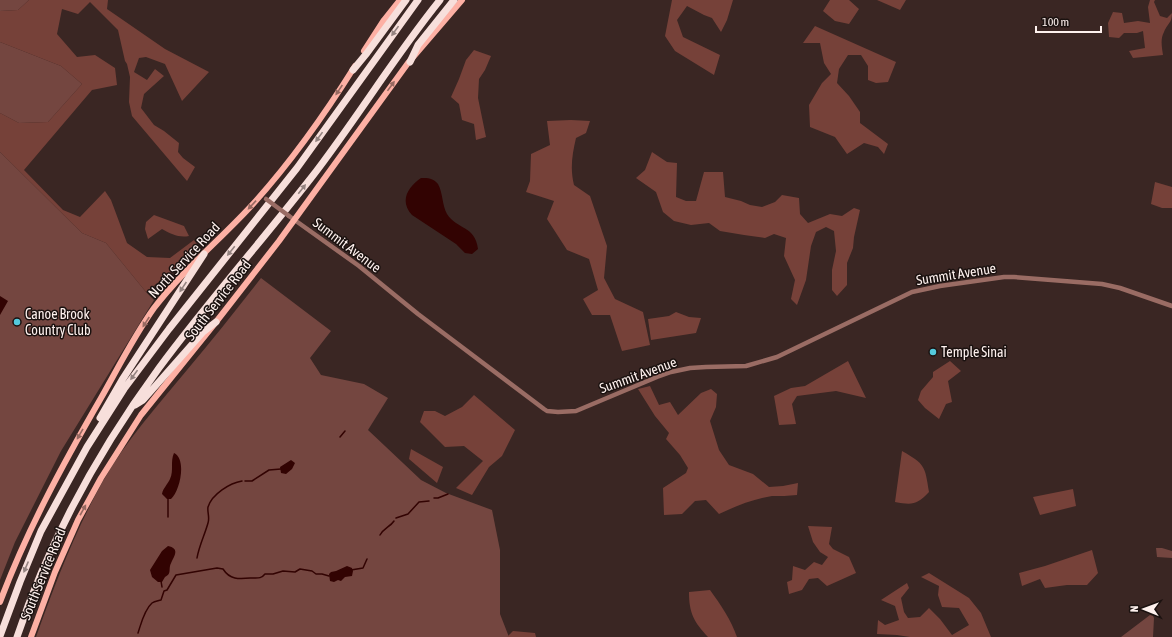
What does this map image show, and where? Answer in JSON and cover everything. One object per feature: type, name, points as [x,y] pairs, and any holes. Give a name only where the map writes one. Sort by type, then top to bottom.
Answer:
[{"type":"highway","points":[[353,70],[406,0]]},
{"type":"highway","points":[[71,475],[104,419],[146,358],[275,196],[418,0]]},
{"type":"highway","points":[[17,637],[40,578],[70,512],[99,459],[132,407],[182,338],[312,177],[409,40],[440,0]]},
{"type":"highway","points":[[410,62],[418,45],[454,0]]},
{"type":"highway","points":[[0,636],[41,531],[107,406],[204,254]]},
{"type":"highway","points":[[132,407],[143,400],[203,332],[216,322]]},
{"type":"highway","points":[[22,637],[26,612]]},
{"type":"highway","points":[[0,630],[7,617]]},
{"type":"main road","name":"North Service Road","points":[[0,602],[38,512],[68,455],[136,337],[154,309],[172,286],[264,197],[279,173],[316,124],[353,70],[384,20],[400,0]]},
{"type":"main road","name":"South Service Road","points":[[31,637],[55,572],[72,533],[101,478],[141,415],[216,322],[294,220],[410,62],[462,0]]},
{"type":"street","name":"Summit Avenue","points":[[264,197],[288,216],[359,266],[418,314],[548,411],[576,411],[657,377],[676,371],[706,367],[746,366],[764,362],[912,292],[929,288],[1009,277],[1082,282],[1111,286],[1172,306]]},
{"type":"shaded area","points":[[0,0],[29,0],[18,10],[0,11]]},
{"type":"shaded area","points":[[29,0],[108,0],[107,9],[165,49],[209,72],[182,101],[165,64],[146,57],[139,58],[134,72],[147,80],[155,69],[164,76],[144,94],[141,108],[154,125],[179,143],[178,152],[195,167],[187,181],[132,116],[129,102],[130,77],[118,30],[90,2],[78,14],[62,9],[57,34],[77,57],[95,55],[115,68],[117,85],[92,90],[24,170],[63,210],[80,217],[105,191],[111,200],[127,243],[147,257],[170,258],[194,240],[198,246],[170,273],[146,292],[106,243],[82,233],[0,152],[0,113],[19,123],[48,122],[82,84],[61,66],[0,42],[0,11],[18,10]]},
{"type":"shaded area","points":[[672,0],[733,0],[727,20],[721,32],[712,18],[687,6],[677,20],[683,37],[720,55],[714,75],[675,51],[665,36]]},
{"type":"shaded area","points":[[830,0],[849,0],[859,9],[849,24],[835,21],[823,11]]},
{"type":"shaded area","points":[[877,0],[906,0],[900,10]]},
{"type":"shaded area","points":[[1150,0],[1155,0],[1154,2],[1160,16],[1167,18],[1172,13],[1171,20],[1162,38],[1163,55],[1133,58],[1129,51],[1145,48],[1143,31],[1137,33],[1124,33],[1119,38],[1109,37],[1108,23],[1113,12],[1122,13],[1124,23],[1138,21],[1150,23],[1148,7]]},
{"type":"shaded area","points":[[815,26],[896,62],[888,82],[876,83],[868,80],[868,66],[861,55],[848,55],[839,69],[837,83],[849,96],[860,112],[860,123],[888,144],[884,154],[878,147],[864,143],[847,154],[835,137],[810,127],[809,105],[822,83],[831,74],[824,63],[820,43],[803,43]]},
{"type":"shaded area","points":[[0,42],[61,66],[82,84],[48,122],[19,123],[0,113]]},
{"type":"shaded area","points":[[474,50],[491,56],[479,79],[478,98],[486,137],[476,140],[474,124],[462,120],[459,104],[451,97],[466,60]]},
{"type":"shaded area","points":[[547,121],[590,121],[586,133],[576,138],[572,173],[574,185],[590,196],[607,246],[604,278],[615,299],[643,312],[650,345],[622,351],[610,315],[592,315],[583,299],[598,290],[589,259],[567,250],[547,219],[554,201],[526,192],[530,181],[531,154],[550,145]]},
{"type":"shaded area","points":[[0,152],[82,233],[106,243],[154,300],[61,451],[15,542],[0,580]]},
{"type":"shaded area","points":[[652,152],[667,162],[677,163],[676,197],[686,201],[696,201],[704,172],[723,172],[725,197],[750,205],[762,207],[775,202],[782,195],[799,198],[800,214],[808,223],[830,214],[842,216],[854,208],[860,210],[853,248],[847,263],[847,285],[837,296],[832,290],[832,270],[836,251],[834,231],[826,227],[816,232],[811,246],[806,280],[797,305],[791,299],[795,280],[784,256],[786,238],[774,234],[765,238],[744,235],[720,231],[709,223],[691,225],[674,221],[663,212],[656,192],[636,178],[645,170]]},
{"type":"shaded area","points":[[421,178],[430,179],[438,184],[447,214],[451,219],[470,232],[473,236],[478,249],[472,254],[465,253],[456,244],[412,215],[408,210],[406,200],[409,190]]},
{"type":"shaded area","points":[[1155,182],[1172,187],[1172,208],[1162,208],[1151,204]]},
{"type":"shaded area","points":[[154,215],[184,226],[189,236],[175,235],[162,229],[148,239],[145,229],[146,222]]},
{"type":"shaded area","points":[[261,278],[331,331],[310,358],[321,375],[364,384],[388,398],[368,430],[421,480],[446,493],[492,510],[500,550],[500,614],[509,637],[36,637],[58,578],[83,519],[112,466],[142,424]]},
{"type":"shaded area","points":[[0,296],[8,301],[0,315]]},
{"type":"shaded area","points":[[676,312],[689,317],[701,318],[696,333],[651,340],[648,319],[669,316]]},
{"type":"shaded area","points":[[848,361],[866,398],[836,391],[797,396],[792,404],[796,424],[779,425],[774,396],[791,388],[805,386]]},
{"type":"shaded area","points":[[950,361],[961,371],[948,381],[952,402],[946,404],[939,419],[925,408],[918,400],[921,391],[933,377],[933,372]]},
{"type":"shaded area","points":[[650,386],[659,405],[670,402],[678,415],[701,393],[711,389],[717,394],[716,407],[710,421],[719,450],[729,465],[753,474],[769,487],[798,483],[797,495],[772,496],[758,499],[719,514],[706,500],[695,501],[682,514],[664,515],[663,488],[686,473],[688,468],[680,455],[666,439],[669,433],[655,416],[638,389]]},
{"type":"shaded area","points":[[474,395],[515,430],[502,456],[489,467],[472,495],[456,488],[483,461],[464,446],[445,447],[420,422],[424,411],[435,411],[445,416],[462,407]]},
{"type":"shaded area","points":[[411,449],[443,467],[437,483],[409,459]]},
{"type":"shaded area","points":[[902,451],[915,459],[923,467],[929,492],[917,502],[910,504],[895,502]]},
{"type":"shaded area","points":[[174,453],[178,456],[180,462],[181,475],[174,495],[171,499],[167,499],[162,494],[171,476]]},
{"type":"shaded area","points":[[291,460],[295,463],[292,469],[286,474],[281,473],[280,467]]},
{"type":"shaded area","points":[[1073,489],[1076,506],[1040,515],[1033,497]]},
{"type":"shaded area","points":[[808,526],[832,527],[829,544],[833,549],[849,557],[856,573],[827,586],[818,578],[809,579],[802,590],[789,594],[787,582],[792,580],[793,566],[805,570],[814,562],[822,565],[828,557],[820,552],[813,542]]},
{"type":"shaded area","points":[[168,546],[174,549],[175,554],[170,566],[169,574],[162,582],[158,582],[152,577],[150,570],[162,551]]},
{"type":"shaded area","points":[[1156,548],[1172,551],[1172,558],[1157,557]]},
{"type":"shaded area","points":[[1092,550],[1098,573],[1087,585],[1067,585],[1045,588],[1040,579],[1022,586],[1019,573]]},
{"type":"shaded area","points":[[347,566],[352,568],[352,576],[345,577],[341,581],[330,581],[329,574],[331,572]]},
{"type":"shaded area","points":[[929,573],[969,598],[981,613],[991,637],[910,637],[877,634],[878,620],[885,625],[899,620],[895,606],[881,600],[907,583],[909,588],[901,598],[904,612],[908,618],[920,617],[929,608],[940,619],[952,635],[969,625],[959,608],[942,607],[938,595],[939,586],[921,577]]},
{"type":"shaded area","points":[[710,590],[732,625],[737,637],[708,637],[693,617],[690,606],[689,592]]},
{"type":"shaded area","points":[[1150,615],[1154,618],[1153,637],[1121,637]]},
{"type":"shaded area","points":[[513,631],[535,633],[536,637],[507,637]]},
{"type":"waterway","points":[[340,437],[345,431]]},
{"type":"waterway","points":[[245,481],[252,481],[269,470],[281,469]]},
{"type":"waterway","points":[[197,558],[209,521],[208,507],[210,502],[222,490],[232,484],[242,481]]},
{"type":"waterway","points":[[434,498],[448,494]]},
{"type":"waterway","points":[[168,499],[168,517]]},
{"type":"waterway","points":[[396,518],[408,514],[419,502],[429,501]]},
{"type":"waterway","points":[[380,535],[394,521]]},
{"type":"waterway","points":[[351,570],[363,568],[367,559]]},
{"type":"waterway","points":[[138,633],[147,609],[155,601],[161,600],[164,591],[167,590],[176,575],[217,568],[223,569],[226,573],[235,578],[259,578],[265,574],[273,574],[283,571],[295,572],[300,569],[329,576]]},
{"type":"waterway","points":[[161,581],[162,587]]},
{"type":"place","name":"Canoe Brook Country Club","points":[[17,322]]},
{"type":"place","name":"Temple Sinai","points":[[933,352]]}]
